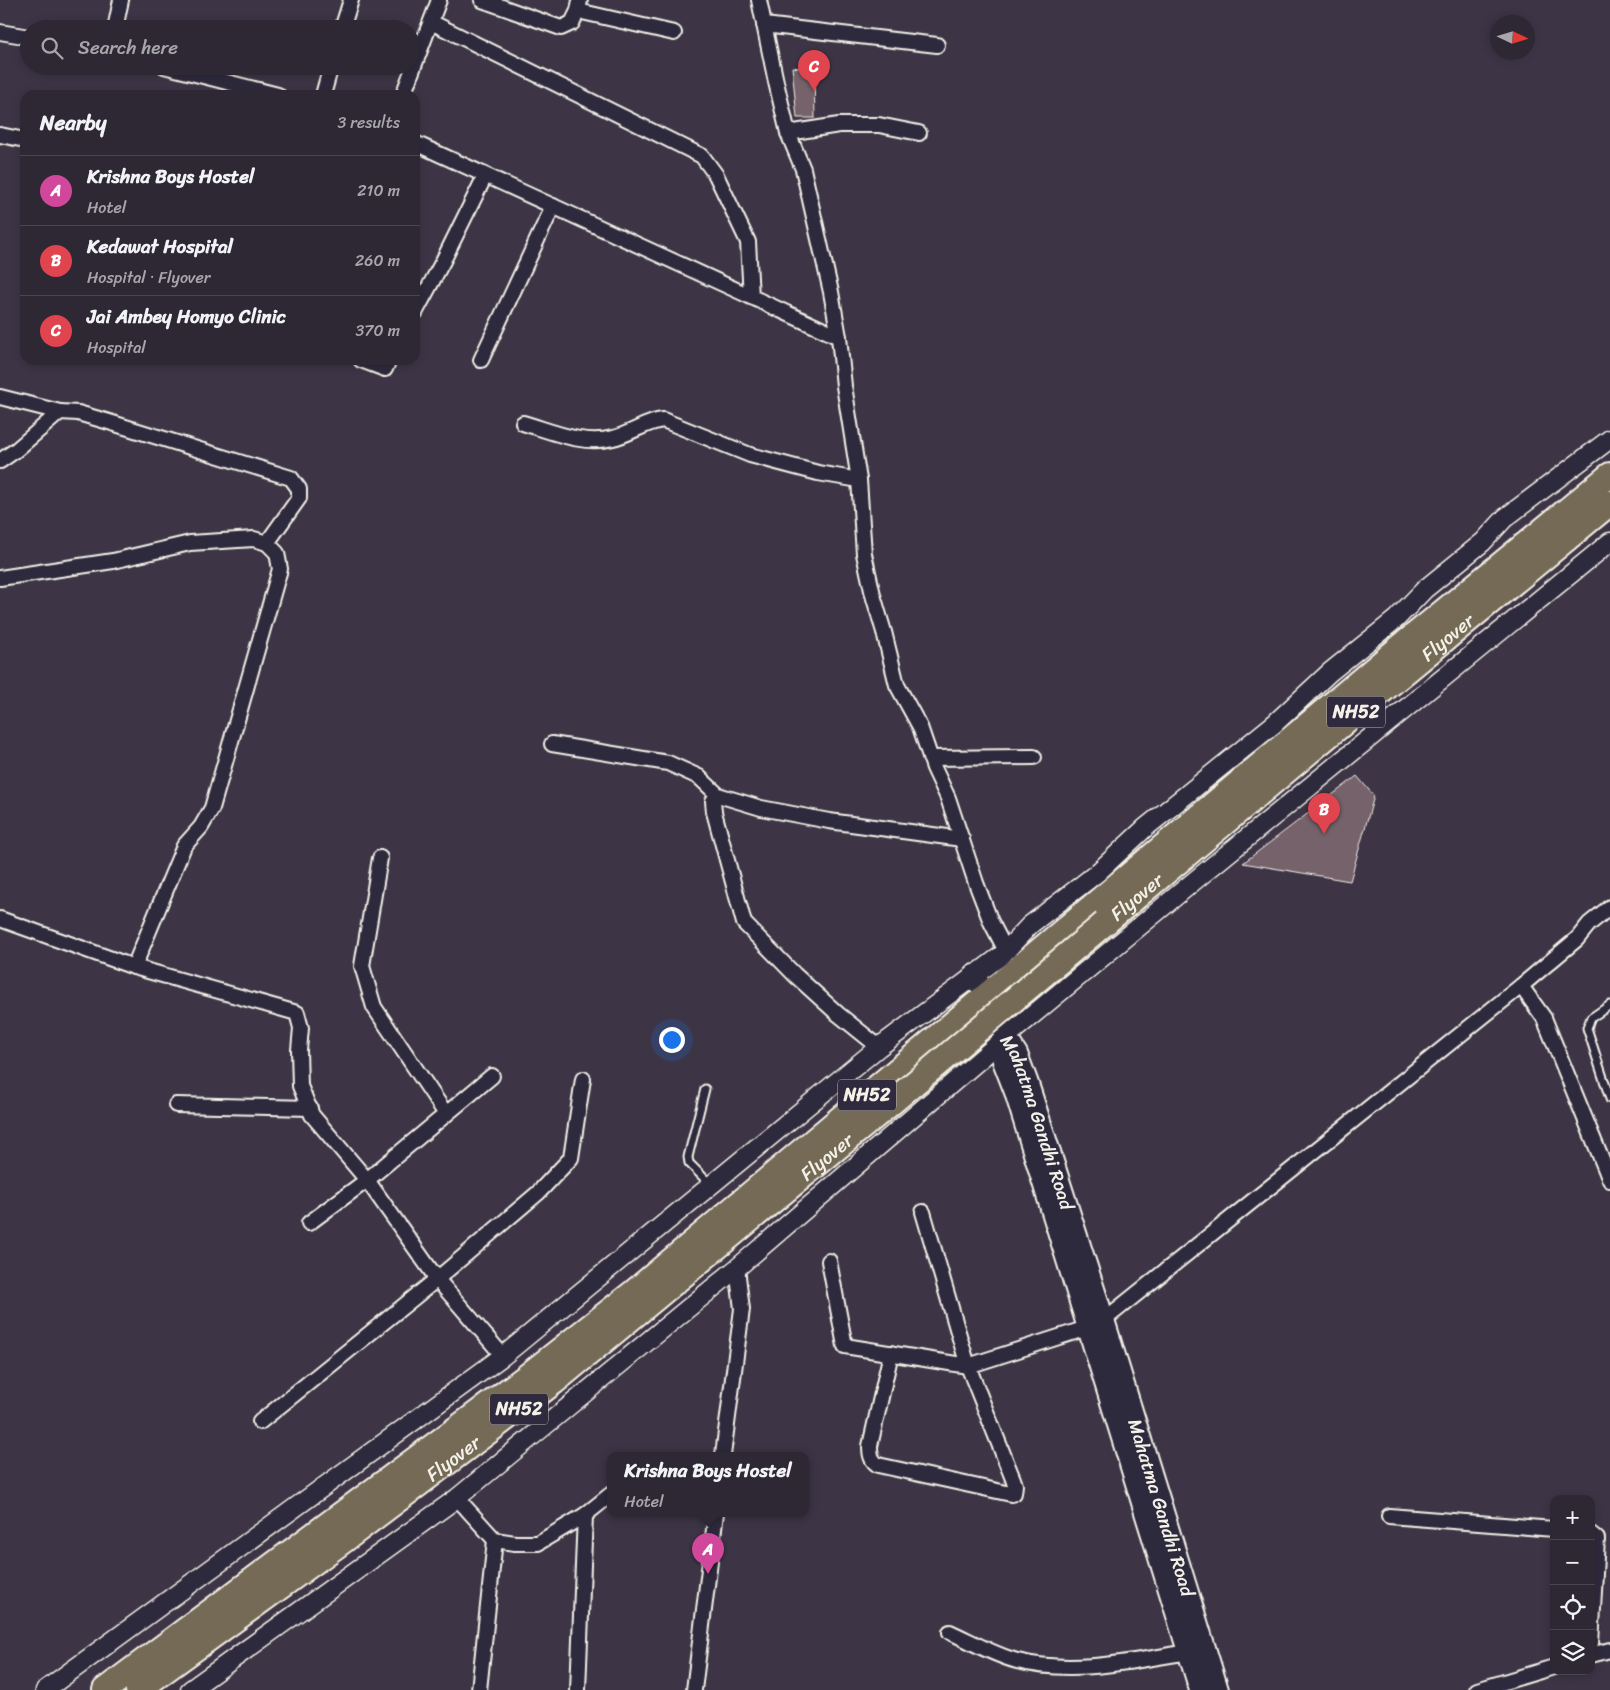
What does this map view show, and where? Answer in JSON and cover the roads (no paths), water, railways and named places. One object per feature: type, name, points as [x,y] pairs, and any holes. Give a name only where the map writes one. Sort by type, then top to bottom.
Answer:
[{"type":"highway","name":"NH52","points":[[105,1690],[526,1377],[634,1292],[1393,653],[1610,475]]},
{"type":"highway","name":"Flyover","points":[[138,1690],[347,1538],[554,1382],[878,1114],[1406,670],[1610,503]]},
{"type":"main road","name":"Mahatma Gandhi Road","points":[[974,975],[1006,1037],[1017,1054],[1028,1084],[1200,1690]]},
{"type":"main road","name":"Mahatma Gandhi Road","points":[[1096,1324],[1218,1690]]},
{"type":"street","points":[[117,20],[121,0]]},
{"type":"street","points":[[345,20],[351,0]]},
{"type":"street","points":[[420,51],[439,0]]},
{"type":"street","points":[[482,0],[560,28],[572,23],[579,5],[674,33]]},
{"type":"street","points":[[759,0],[788,133],[803,169],[830,284],[858,480],[864,554],[873,595],[897,685],[920,727],[930,758],[948,798],[991,922],[1006,951]]},
{"type":"street","points":[[431,22],[702,156],[716,175],[748,242],[751,296]]},
{"type":"street","points":[[764,24],[937,45]]},
{"type":"street","points":[[0,32],[20,35]]},
{"type":"street","points":[[199,75],[258,90]]},
{"type":"street","points":[[324,90],[329,75]]},
{"type":"street","points":[[405,90],[411,75]]},
{"type":"street","points":[[788,133],[839,125],[879,125],[919,133]]},
{"type":"street","points":[[0,135],[20,139]]},
{"type":"street","points":[[420,146],[839,337]]},
{"type":"street","points":[[420,304],[444,261],[485,176]]},
{"type":"street","points":[[481,360],[553,206]]},
{"type":"street","points":[[374,365],[385,369],[387,365]]},
{"type":"street","points":[[0,398],[60,412],[78,413],[291,478],[299,489],[299,498],[267,543]]},
{"type":"street","points":[[0,461],[16,450],[60,412]]},
{"type":"street","points":[[523,423],[593,441],[613,438],[651,422],[664,420],[750,455],[818,473],[858,480]]},
{"type":"street","points":[[45,1690],[503,1356],[879,1047],[1006,951],[1030,925],[1097,872],[1145,828],[1274,724],[1330,672],[1396,619],[1425,590],[1483,542],[1505,518],[1610,438]]},
{"type":"street","points":[[0,578],[113,561],[190,543],[254,539],[267,543],[277,553],[280,569],[212,808],[201,827],[184,846],[134,968]]},
{"type":"street","points":[[190,1690],[456,1498],[737,1268],[1006,1037],[1199,876],[1610,542]]},
{"type":"street","points":[[552,744],[668,763],[699,777],[718,795],[761,808],[829,821],[962,839]]},
{"type":"street","points":[[930,758],[1034,757]]},
{"type":"street","points":[[718,795],[714,801],[714,812],[744,923],[838,1014],[879,1047]]},
{"type":"street","points":[[380,858],[362,966],[374,1007],[446,1114]]},
{"type":"street","points":[[829,1261],[845,1346],[968,1366],[1096,1324],[1521,986],[1577,939],[1589,924],[1610,907]]},
{"type":"street","points":[[0,919],[134,968],[297,1013],[301,1028],[299,1050],[300,1086],[312,1115],[366,1180],[437,1279],[503,1356]]},
{"type":"street","points":[[1521,986],[1544,1018],[1610,1180]]},
{"type":"street","points":[[309,1223],[366,1180],[492,1076]]},
{"type":"street","points":[[260,1422],[437,1279],[532,1199],[571,1158],[584,1079]]},
{"type":"street","points":[[176,1105],[310,1108]]},
{"type":"street","points":[[891,1353],[870,1446],[873,1462],[878,1465],[1011,1494],[1015,1490],[1013,1479],[968,1366],[923,1212]]},
{"type":"street","points":[[724,1452],[742,1309],[737,1268]]},
{"type":"street","points":[[456,1498],[495,1540],[515,1543],[538,1543],[585,1515],[607,1497]]},
{"type":"street","points":[[578,1690],[585,1515]]},
{"type":"street","points":[[1389,1516],[1550,1530]]},
{"type":"street","points":[[694,1690],[716,1517]]},
{"type":"street","points":[[1592,1630],[1597,1539],[1595,1537]]},
{"type":"street","points":[[478,1690],[495,1540]]},
{"type":"street","points":[[950,1632],[1002,1656],[1037,1665],[1063,1667],[1099,1666],[1188,1652]]},
{"type":"street","points":[[1595,1654],[1610,1650]]},
{"type":"street","points":[[1477,1690],[1550,1668]]},
{"type":"lane","points":[[1610,1005],[1591,1018],[1587,1028],[1610,1099]]},
{"type":"lane","points":[[704,1089],[688,1157],[689,1163],[711,1185]]},
{"type":"place","name":"Jai Ambey Homyo Clinic","points":[[814,91]]},
{"type":"place","name":"Kedawat Hospital","points":[[1324,834]]},
{"type":"place","name":"Krishna Boys Hostel","points":[[708,1574]]}]
